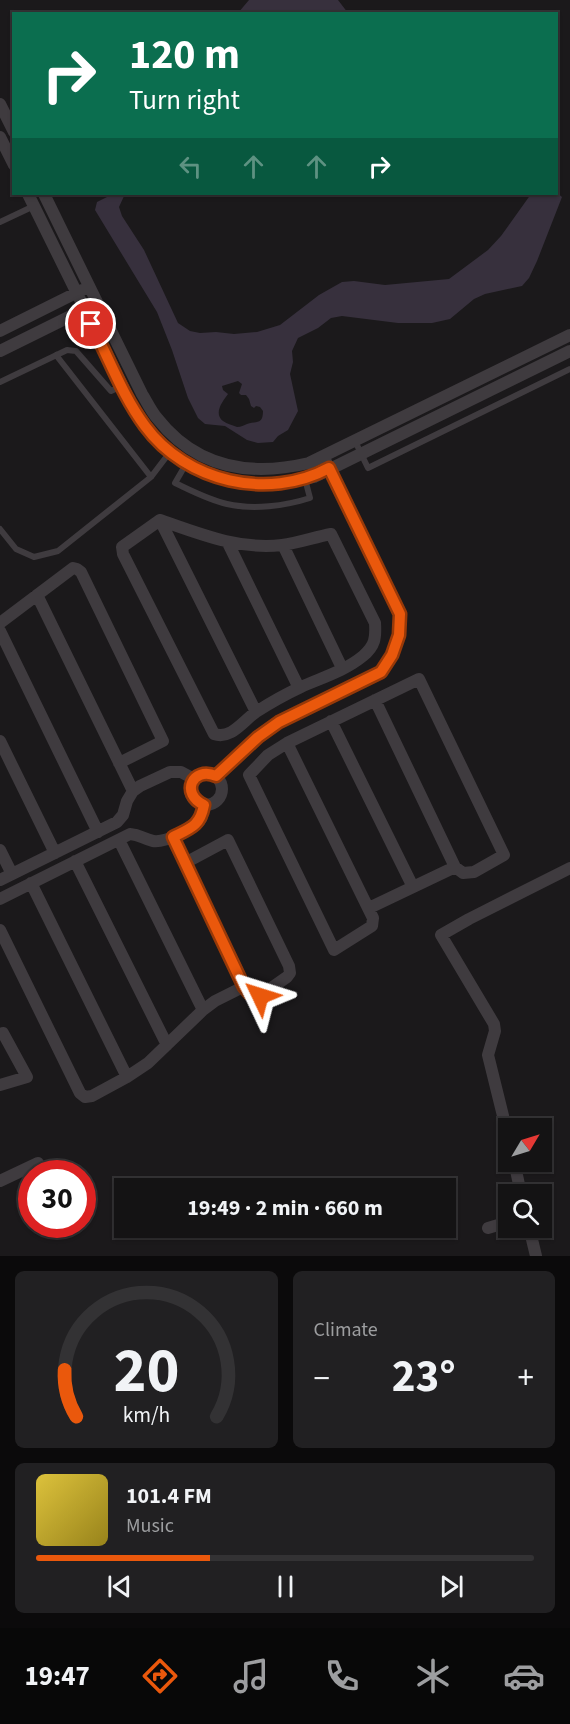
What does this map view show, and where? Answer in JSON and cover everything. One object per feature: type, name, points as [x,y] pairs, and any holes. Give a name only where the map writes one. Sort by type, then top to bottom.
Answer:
[{"type":"street","points":[[0,105],[12,128]]},
{"type":"street","points":[[0,137],[12,161]]},
{"type":"street","points":[[28,195],[122,386],[145,426],[163,447],[186,464],[212,476],[237,482],[261,484],[287,483],[314,477],[570,351]]},
{"type":"street","points":[[44,195],[142,394],[156,417],[173,436],[194,452],[239,468],[261,470],[309,463],[569,337]]},
{"type":"street","points":[[0,331],[89,286]]},
{"type":"street","points":[[0,351],[97,302]]},
{"type":"street","points":[[216,776],[258,737],[279,722],[381,672],[392,655],[399,635],[400,614],[323,455]]},
{"type":"street","points":[[160,520],[228,543],[258,546],[283,545],[332,534],[375,623],[376,637],[371,647],[363,656],[342,668],[256,712],[229,734],[220,737],[214,734],[123,554],[122,547],[160,520]]},
{"type":"street","points":[[160,520],[256,712]]},
{"type":"street","points":[[228,543],[299,688]]},
{"type":"street","points":[[283,545],[342,668]]},
{"type":"street","points":[[0,623],[73,568],[81,572],[163,741],[119,763]]},
{"type":"street","points":[[37,595],[133,792]]},
{"type":"street","points":[[0,631],[98,832]]},
{"type":"street","points":[[322,678],[332,697]]},
{"type":"street","points":[[287,743],[373,918],[372,926],[334,950],[249,775],[268,755],[287,743],[308,732],[331,721],[375,700],[419,679],[504,855],[474,872],[463,873],[455,867],[375,700]]},
{"type":"street","points":[[299,712],[308,732]]},
{"type":"street","points":[[331,721],[412,887]]},
{"type":"street","points":[[0,741],[55,853]]},
{"type":"street","points":[[0,880],[117,822],[123,815],[127,801],[140,786],[170,772],[181,772],[194,779]]},
{"type":"street","points":[[209,773],[216,776],[222,783],[219,799],[213,804],[204,805],[197,802],[191,795],[190,787],[194,779],[200,774],[209,773]]},
{"type":"street","points":[[0,899],[129,834],[139,835],[152,841],[162,841],[173,837],[194,826],[202,818],[204,805]]},
{"type":"street","points":[[173,837],[185,863],[244,987],[255,997],[260,996],[287,977],[290,973],[289,966],[228,840],[185,863]]},
{"type":"street","points":[[119,840],[203,1010]]},
{"type":"street","points":[[0,850],[12,874]]},
{"type":"street","points":[[75,861],[167,1045]]},
{"type":"street","points":[[369,908],[455,867]]},
{"type":"street","points":[[504,1118],[489,1055],[495,1024],[441,935],[570,868]]},
{"type":"street","points":[[32,883],[127,1077]]},
{"type":"street","points":[[0,930],[80,1093],[85,1097],[92,1096],[148,1063],[203,1010],[215,1001],[244,987]]},
{"type":"street","points":[[0,1035],[3,1033],[27,1077],[0,1085]]},
{"type":"street","points":[[0,1181],[18,1172]]},
{"type":"street","points":[[488,1228],[498,1225]]},
{"type":"street","points":[[532,1238],[536,1256]]},
{"type":"lane","points":[[0,222],[34,206]]},
{"type":"lane","points":[[0,382],[67,350],[76,351],[111,391],[122,386]]},
{"type":"lane","points":[[56,355],[151,477]]},
{"type":"lane","points":[[354,440],[368,468],[570,369]]},
{"type":"lane","points":[[0,529],[16,549],[34,557],[58,551],[151,477],[170,452]]},
{"type":"lane","points":[[186,464],[175,483],[228,505],[260,507],[290,504],[310,498],[305,479]]},
{"type":"shaded area","points":[[249,0],[338,0],[347,12],[239,12]]},
{"type":"shaded area","points":[[558,194],[562,197],[537,261],[529,278],[522,286],[485,294],[474,299],[450,319],[432,323],[398,323],[342,316],[331,318],[318,328],[298,338],[292,351],[293,362],[290,374],[298,411],[288,430],[273,442],[258,443],[247,440],[225,426],[205,424],[198,418],[188,398],[157,312],[95,210],[97,202],[111,195],[125,195],[119,207],[122,216],[144,250],[178,323],[190,331],[200,333],[257,332],[280,325],[319,295],[342,282],[354,281],[385,285],[449,279],[488,250],[530,195]],"holes":[[[238,381],[242,384],[239,393],[246,395],[251,406],[260,407],[263,411],[262,419],[237,427],[220,418],[219,411],[228,394],[222,386]]]},
{"type":"route","points":[[91,324],[129,401],[145,426],[163,447],[186,464],[212,476],[237,482],[261,484],[287,483],[314,477],[329,468],[400,614],[399,635],[392,655],[381,672],[279,722],[258,737],[216,776],[209,773],[200,774],[190,787],[191,795],[197,802],[204,805],[202,818],[194,826],[173,837],[244,987],[255,997],[260,996]]}]
